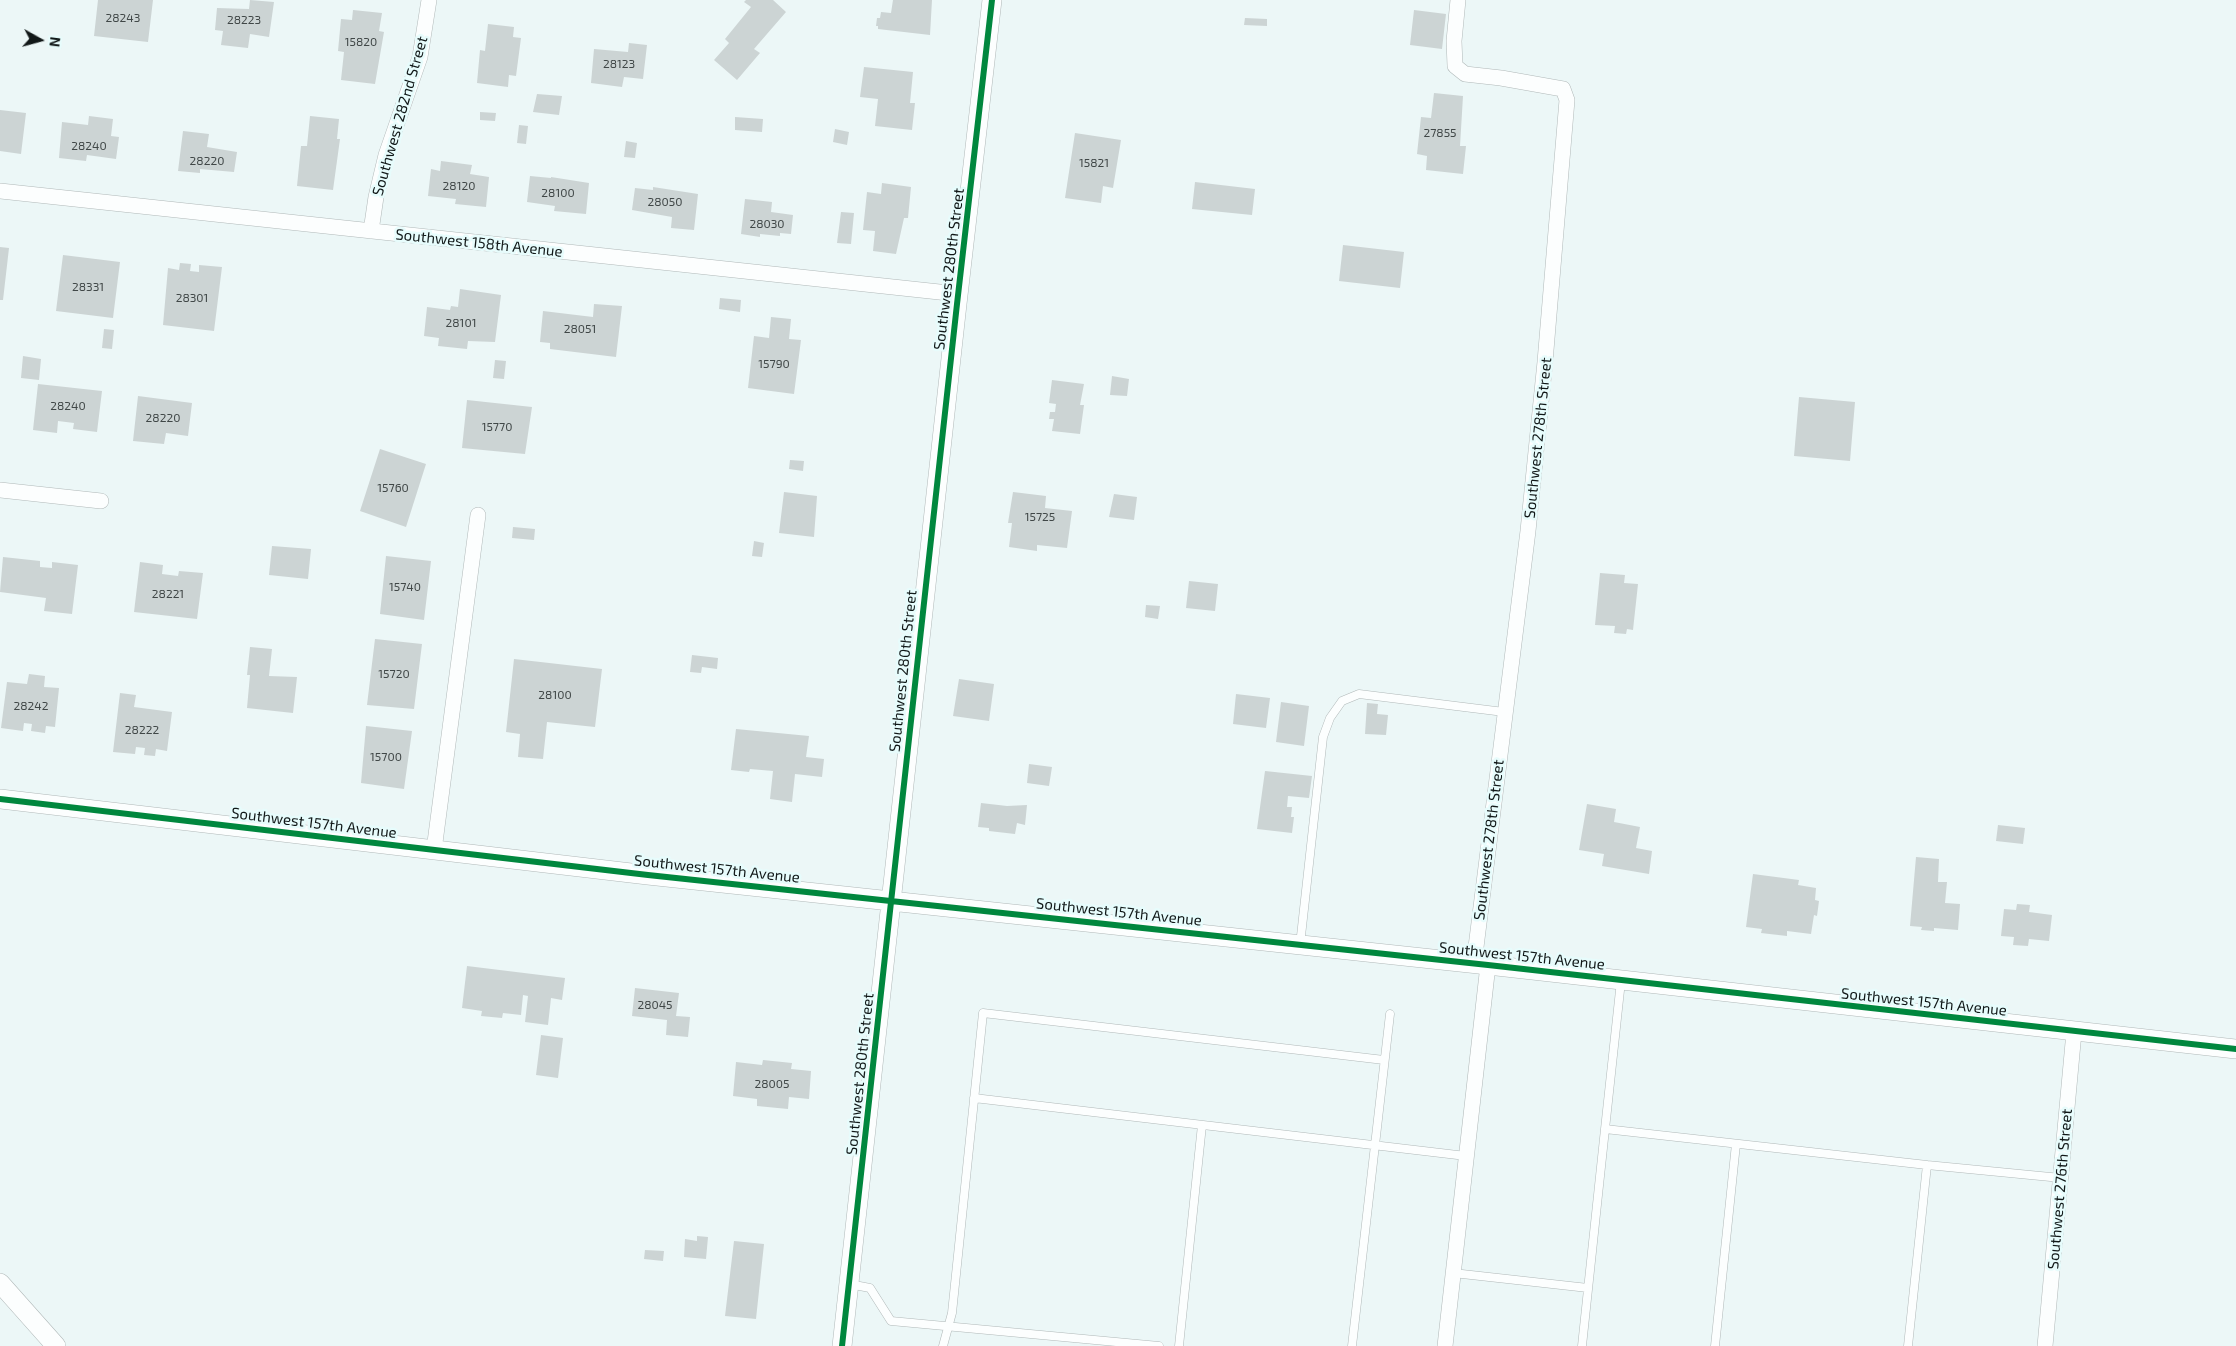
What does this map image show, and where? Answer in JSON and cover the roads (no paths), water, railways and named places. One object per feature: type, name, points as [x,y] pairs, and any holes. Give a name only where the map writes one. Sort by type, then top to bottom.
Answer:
[{"type":"street","name":"Southwest 282nd Street","points":[[371,231],[384,162],[420,57],[429,0]]},
{"type":"street","name":"Southwest 280th Street","points":[[842,1346],[992,0]]},
{"type":"street","name":"Southwest 278th Street","points":[[1445,1346],[1466,1156],[1504,712],[1530,511],[1546,362],[1567,100],[1563,89],[1465,74],[1455,66],[1454,40],[1458,0]]},
{"type":"street","name":"Southwest 158th Avenue","points":[[0,192],[958,294]]},
{"type":"street","points":[[0,490],[101,501]]},
{"type":"street","points":[[434,850],[478,515]]},
{"type":"street","name":"Southwest 157th Avenue","points":[[0,799],[434,850],[1481,964],[2236,1049]]},
{"type":"street","name":"Southwest 276th Street","points":[[2045,1346],[2074,1032]]},
{"type":"street","points":[[0,1283],[56,1346]]},
{"type":"lane","points":[[1300,945],[1323,737],[1330,718],[1342,701],[1359,694],[1504,712]]},
{"type":"lane","points":[[1582,1346],[1621,980]]},
{"type":"lane","points":[[943,1346],[952,1313],[983,1013],[1384,1060]]},
{"type":"lane","points":[[1352,1346],[1390,1014]]},
{"type":"lane","points":[[974,1098],[1466,1156]]},
{"type":"lane","points":[[1179,1346],[1202,1125]]},
{"type":"lane","points":[[1604,1129],[1926,1166],[2061,1178]]},
{"type":"lane","points":[[1716,1346],[1736,1144]]},
{"type":"lane","points":[[1908,1346],[1926,1166]]},
{"type":"lane","points":[[1453,1273],[1588,1288]]},
{"type":"lane","points":[[850,1284],[870,1288],[891,1321],[1159,1346]]}]
